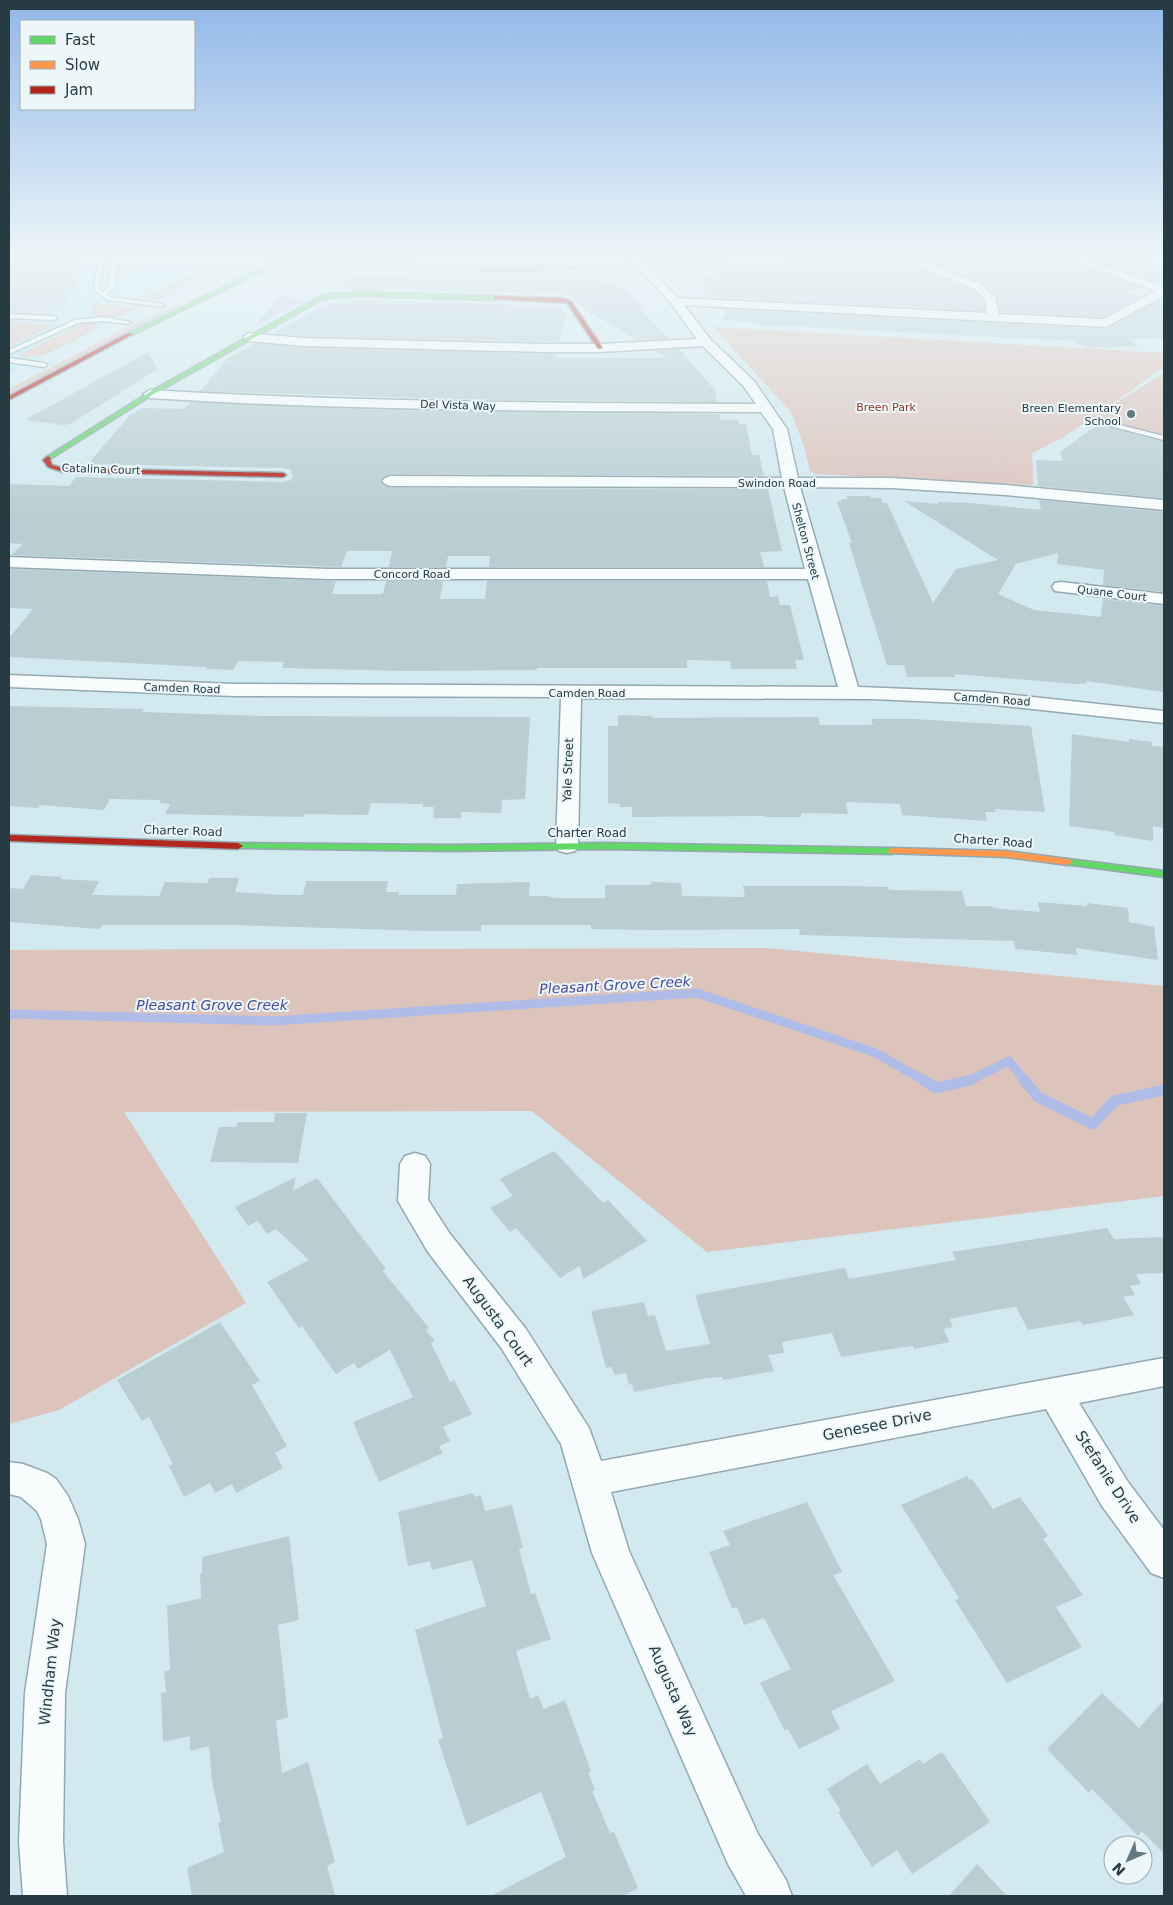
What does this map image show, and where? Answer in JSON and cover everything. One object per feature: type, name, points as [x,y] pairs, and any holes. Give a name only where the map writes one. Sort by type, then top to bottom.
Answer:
[{"type":"street","points":[[9,398],[116,342]]},
{"type":"street","points":[[150,394],[240,342]]},
{"type":"street","points":[[302,342],[600,348],[706,342]]},
{"type":"street","points":[[597,342],[600,348]]},
{"type":"street","name":"Shelton Street","points":[[706,342],[749,384],[780,429],[791,483],[815,574],[850,692]]},
{"type":"street","points":[[23,376],[48,363]]},
{"type":"street","name":"Del Vista Way","points":[[150,394],[215,398],[521,407],[766,408]]},
{"type":"street","name":"Catalina Court","points":[[150,394],[51,455],[46,460],[50,466],[63,470],[283,475]]},
{"type":"street","name":"Swindon Road","points":[[390,480],[902,484],[1015,491],[1164,505]]},
{"type":"street","name":"Concord Road","points":[[9,562],[328,574],[815,574]]},
{"type":"street","name":"Quane Court","points":[[1061,587],[1164,599]]},
{"type":"street","name":"Camden Road","points":[[9,681],[234,690],[571,693],[850,692],[995,699],[1164,717]]},
{"type":"street","name":"Yale Street","points":[[567,846],[571,693]]},
{"type":"street","name":"Charter Road","points":[[9,838],[196,846],[449,848],[567,846],[919,851],[1006,854],[1164,874]]},
{"type":"street","name":"Augusta Court","points":[[414,1164],[413,1201],[439,1243],[514,1338],[556,1402],[578,1438],[591,1479]]},
{"type":"street","name":"Genesee Drive","points":[[591,1479],[1164,1372]]},
{"type":"street","name":"Stefanie Drive","points":[[1054,1392],[1115,1494],[1164,1560]]},
{"type":"street","name":"Windham Way","points":[[9,1478],[24,1480],[36,1485],[46,1495],[55,1508],[62,1525],[66,1544],[45,1693],[41,1842],[45,1896]]},
{"type":"street","name":"Augusta Way","points":[[591,1479],[612,1553],[743,1849],[770,1896]]},
{"type":"lane","points":[[9,352],[30,342]]},
{"type":"lane","points":[[9,360],[48,363]]},
{"type":"lane","points":[[1104,423],[1164,438]]},
{"type":"path","points":[[737,345],[750,346],[765,342]]},
{"type":"path","points":[[806,342],[897,348],[1046,353],[1055,356],[1057,362],[1052,371],[1005,400],[1036,406],[1065,417]]},
{"type":"path","points":[[750,346],[750,352],[758,362],[819,389],[852,394]]},
{"type":"path","points":[[825,464],[840,455],[831,446],[825,434],[831,406],[852,394],[888,387],[925,387],[934,388],[931,395],[937,400],[963,409],[992,408],[1004,406],[1010,402]]},
{"type":"path","points":[[819,389],[831,406]]},
{"type":"path","points":[[976,463],[1002,455],[1025,439],[1065,417],[1085,402],[1108,407]]},
{"type":"path","points":[[970,404],[960,411],[965,417],[983,428],[1025,439]]},
{"type":"path","points":[[1002,455],[1000,459],[1006,470]]},
{"type":"shaded area","points":[[9,342],[72,342],[9,374]]},
{"type":"shaded area","points":[[1059,347],[1164,353],[1164,367],[1062,438],[1032,453],[1033,485],[1018,484],[1009,475],[1000,470],[977,465],[976,461],[998,454],[1063,415],[1032,403],[1013,400],[1063,367]]},
{"type":"green space","points":[[9,342],[19,342],[9,347]]},
{"type":"green space","points":[[45,342],[72,342],[36,357],[27,358],[19,356]]},
{"type":"green space","points":[[99,342],[110,342],[9,395],[9,389]]},
{"type":"green space","name":"Breen Park","points":[[727,342],[971,342],[1164,353],[1164,367],[1101,412],[1164,373],[1164,441],[1086,422],[1062,438],[1032,453],[1033,485],[815,474],[810,471],[804,446],[791,412]]},
{"type":"green space","points":[[766,948],[1164,986],[1164,1196],[707,1252],[532,1111],[124,1112],[246,1303],[59,1410],[9,1424],[9,950]]},
{"type":"building","points":[[1077,342],[1133,342],[1138,346],[1086,348],[1086,345],[1078,345]]},
{"type":"building","points":[[255,343],[303,348],[556,354],[555,358],[668,358],[655,351],[679,349],[715,390],[717,402],[453,399],[200,391],[227,359]]},
{"type":"building","points":[[148,352],[158,369],[70,424],[64,425],[25,420]]},
{"type":"building","points":[[190,402],[379,410],[719,414],[721,420],[739,420],[739,424],[746,424],[752,455],[759,455],[764,476],[390,474],[380,481],[390,488],[768,489],[782,551],[760,552],[764,567],[489,567],[490,556],[448,556],[446,567],[389,567],[392,551],[347,551],[341,567],[11,555],[23,544],[9,543],[9,484],[69,486],[76,477],[283,482],[291,480],[293,476],[291,470],[283,468],[88,464],[130,415],[142,408],[185,409]]},
{"type":"building","points":[[1097,425],[1164,442],[1164,498],[1038,486],[1036,460],[1063,461],[1060,452]]},
{"type":"building","points":[[846,496],[870,496],[871,498],[881,498],[883,503],[887,503],[933,603],[956,569],[998,560],[904,501],[938,504],[938,502],[971,503],[1041,510],[1039,500],[1164,512],[1164,592],[1103,585],[1104,570],[1057,564],[1058,553],[1016,564],[998,594],[1034,610],[1101,617],[1103,599],[1164,606],[1164,692],[1086,681],[1087,683],[1077,684],[954,674],[956,677],[907,677],[904,665],[887,665],[849,543],[852,543],[837,502],[841,501],[841,499],[848,499]]},
{"type":"building","points":[[9,569],[336,581],[332,594],[383,594],[386,581],[443,581],[440,599],[485,599],[487,581],[767,581],[770,597],[778,596],[780,605],[790,605],[804,660],[795,660],[797,669],[731,669],[730,661],[687,660],[687,668],[537,668],[537,670],[405,671],[282,668],[284,662],[238,661],[233,670],[9,657],[9,638],[33,609],[9,608]]},
{"type":"building","points":[[9,706],[144,709],[142,712],[265,716],[530,717],[525,799],[502,800],[501,813],[461,812],[461,818],[433,818],[434,807],[423,807],[423,804],[371,803],[368,815],[304,814],[303,817],[165,814],[170,804],[159,803],[161,800],[110,799],[104,810],[40,805],[38,808],[9,806]]},
{"type":"building","points":[[618,715],[652,716],[653,718],[818,717],[820,725],[873,725],[871,719],[914,719],[1031,726],[1045,812],[995,809],[996,812],[985,812],[987,821],[902,815],[900,804],[846,802],[848,814],[801,813],[801,817],[632,817],[632,807],[620,807],[620,804],[608,803],[608,726],[618,726]]},
{"type":"building","points":[[1072,734],[1129,742],[1129,739],[1152,742],[1152,746],[1164,747],[1164,828],[1153,826],[1153,841],[1114,835],[1115,832],[1069,826]]},
{"type":"building","points":[[31,875],[99,881],[92,895],[159,896],[165,882],[208,883],[209,878],[239,878],[235,892],[284,895],[303,895],[306,881],[388,881],[386,892],[399,892],[399,895],[456,895],[457,884],[530,882],[529,896],[548,896],[554,898],[605,898],[605,885],[652,885],[651,882],[681,883],[682,896],[745,897],[743,886],[849,886],[888,887],[889,890],[962,891],[966,906],[992,906],[993,908],[1040,912],[1038,902],[1087,906],[1087,903],[1128,908],[1129,922],[1154,927],[1158,960],[1076,948],[1077,955],[1015,949],[1014,941],[800,935],[799,929],[654,930],[591,929],[591,925],[481,925],[481,931],[430,931],[233,925],[103,925],[99,929],[9,922],[9,888],[23,889]]},
{"type":"building","points":[[275,1113],[307,1113],[298,1163],[210,1162],[219,1127],[236,1127],[238,1122],[274,1122]]},
{"type":"building","points":[[554,1151],[603,1203],[608,1200],[647,1241],[583,1279],[580,1266],[560,1278],[516,1228],[510,1232],[490,1208],[513,1196],[500,1179]]},
{"type":"building","points":[[296,1177],[293,1191],[317,1178],[386,1269],[383,1271],[429,1328],[426,1330],[435,1341],[431,1343],[450,1382],[454,1380],[472,1414],[443,1427],[450,1441],[439,1446],[443,1453],[379,1482],[353,1422],[413,1397],[390,1350],[358,1369],[354,1363],[336,1374],[302,1326],[299,1328],[267,1282],[309,1260],[276,1229],[267,1234],[258,1221],[248,1226],[235,1207]]},
{"type":"building","points":[[1107,1228],[1114,1239],[1164,1237],[1164,1273],[1136,1274],[1141,1284],[1130,1286],[1135,1295],[1123,1297],[1134,1315],[1083,1325],[1080,1321],[1028,1330],[1016,1307],[950,1319],[953,1327],[943,1329],[950,1342],[914,1349],[913,1346],[841,1357],[832,1333],[782,1342],[784,1353],[768,1355],[774,1371],[723,1380],[722,1377],[707,1378],[634,1392],[632,1384],[629,1385],[626,1373],[614,1375],[612,1367],[606,1368],[591,1311],[644,1302],[648,1316],[655,1315],[666,1351],[710,1344],[695,1295],[845,1268],[849,1279],[956,1260],[952,1252]]},
{"type":"building","points":[[220,1322],[260,1381],[252,1385],[287,1446],[275,1453],[283,1468],[236,1493],[232,1484],[215,1493],[210,1483],[184,1497],[169,1466],[173,1464],[149,1417],[142,1421],[117,1380]]},
{"type":"building","points":[[967,1476],[970,1480],[972,1479],[993,1509],[1020,1497],[1048,1536],[1043,1539],[1083,1595],[1056,1607],[1082,1647],[1007,1683],[955,1600],[959,1598],[901,1505]]},
{"type":"building","points":[[473,1493],[475,1497],[481,1495],[485,1511],[512,1505],[523,1548],[519,1549],[531,1594],[535,1593],[551,1639],[516,1651],[530,1699],[538,1695],[544,1709],[565,1700],[591,1771],[588,1772],[595,1790],[592,1791],[610,1833],[614,1832],[638,1888],[623,1896],[491,1896],[566,1857],[541,1792],[467,1826],[438,1740],[443,1738],[415,1630],[486,1606],[472,1560],[432,1570],[430,1561],[408,1566],[398,1512]]},
{"type":"building","points":[[807,1502],[842,1572],[833,1575],[895,1681],[831,1711],[840,1729],[799,1749],[788,1729],[785,1731],[760,1683],[791,1669],[764,1618],[744,1625],[737,1607],[732,1608],[709,1552],[730,1545],[723,1531]]},
{"type":"building","points":[[289,1536],[299,1620],[278,1625],[288,1717],[276,1721],[282,1773],[308,1762],[335,1862],[327,1866],[335,1896],[192,1896],[187,1868],[224,1852],[218,1823],[221,1822],[212,1781],[209,1746],[190,1751],[190,1736],[163,1742],[161,1693],[166,1692],[164,1672],[170,1670],[167,1606],[201,1598],[200,1574],[202,1573],[202,1557]]},
{"type":"building","points":[[1102,1693],[1139,1728],[1164,1700],[1164,1854],[1153,1842],[1153,1835],[1146,1835],[1142,1831],[1137,1835],[1092,1789],[1089,1793],[1047,1749]]},
{"type":"building","points":[[942,1752],[990,1822],[912,1874],[897,1850],[872,1867],[838,1812],[841,1811],[827,1789],[867,1764],[880,1784],[920,1759],[923,1764]]},
{"type":"building","points":[[977,1864],[1007,1896],[949,1896]]},
{"type":"waterway","name":"Pleasant Grove Creek","points":[[9,1016],[12,1014],[273,1021],[697,993],[876,1053],[925,1081]]},
{"type":"waterway","name":"Pleasant Grove Creek","points":[[969,1080],[1009,1061],[1025,1081]]},
{"type":"waterway","name":"Pleasant Grove Creek","points":[[923,1080],[936,1088],[969,1080]]},
{"type":"waterway","name":"Pleasant Grove Creek","points":[[1024,1080],[1038,1097],[1093,1124],[1114,1101],[1164,1090]]},
{"type":"traffic: fast","points":[[48,458],[150,394],[243,342]]},
{"type":"traffic: fast","points":[[238,846],[449,848],[605,846],[892,851]]},
{"type":"traffic: fast","points":[[1068,862],[1164,874]]},
{"type":"traffic: slow","points":[[892,851],[1006,854],[1068,862]]},
{"type":"traffic: jam","points":[[9,398],[115,342]]},
{"type":"traffic: jam","points":[[596,342],[600,348]]},
{"type":"traffic: jam","points":[[48,458],[46,460],[50,466],[63,470],[283,475]]},
{"type":"traffic: jam","points":[[9,838],[238,846]]},
{"type":"place","name":"Breen Elementary School","points":[[1131,414]]}]
